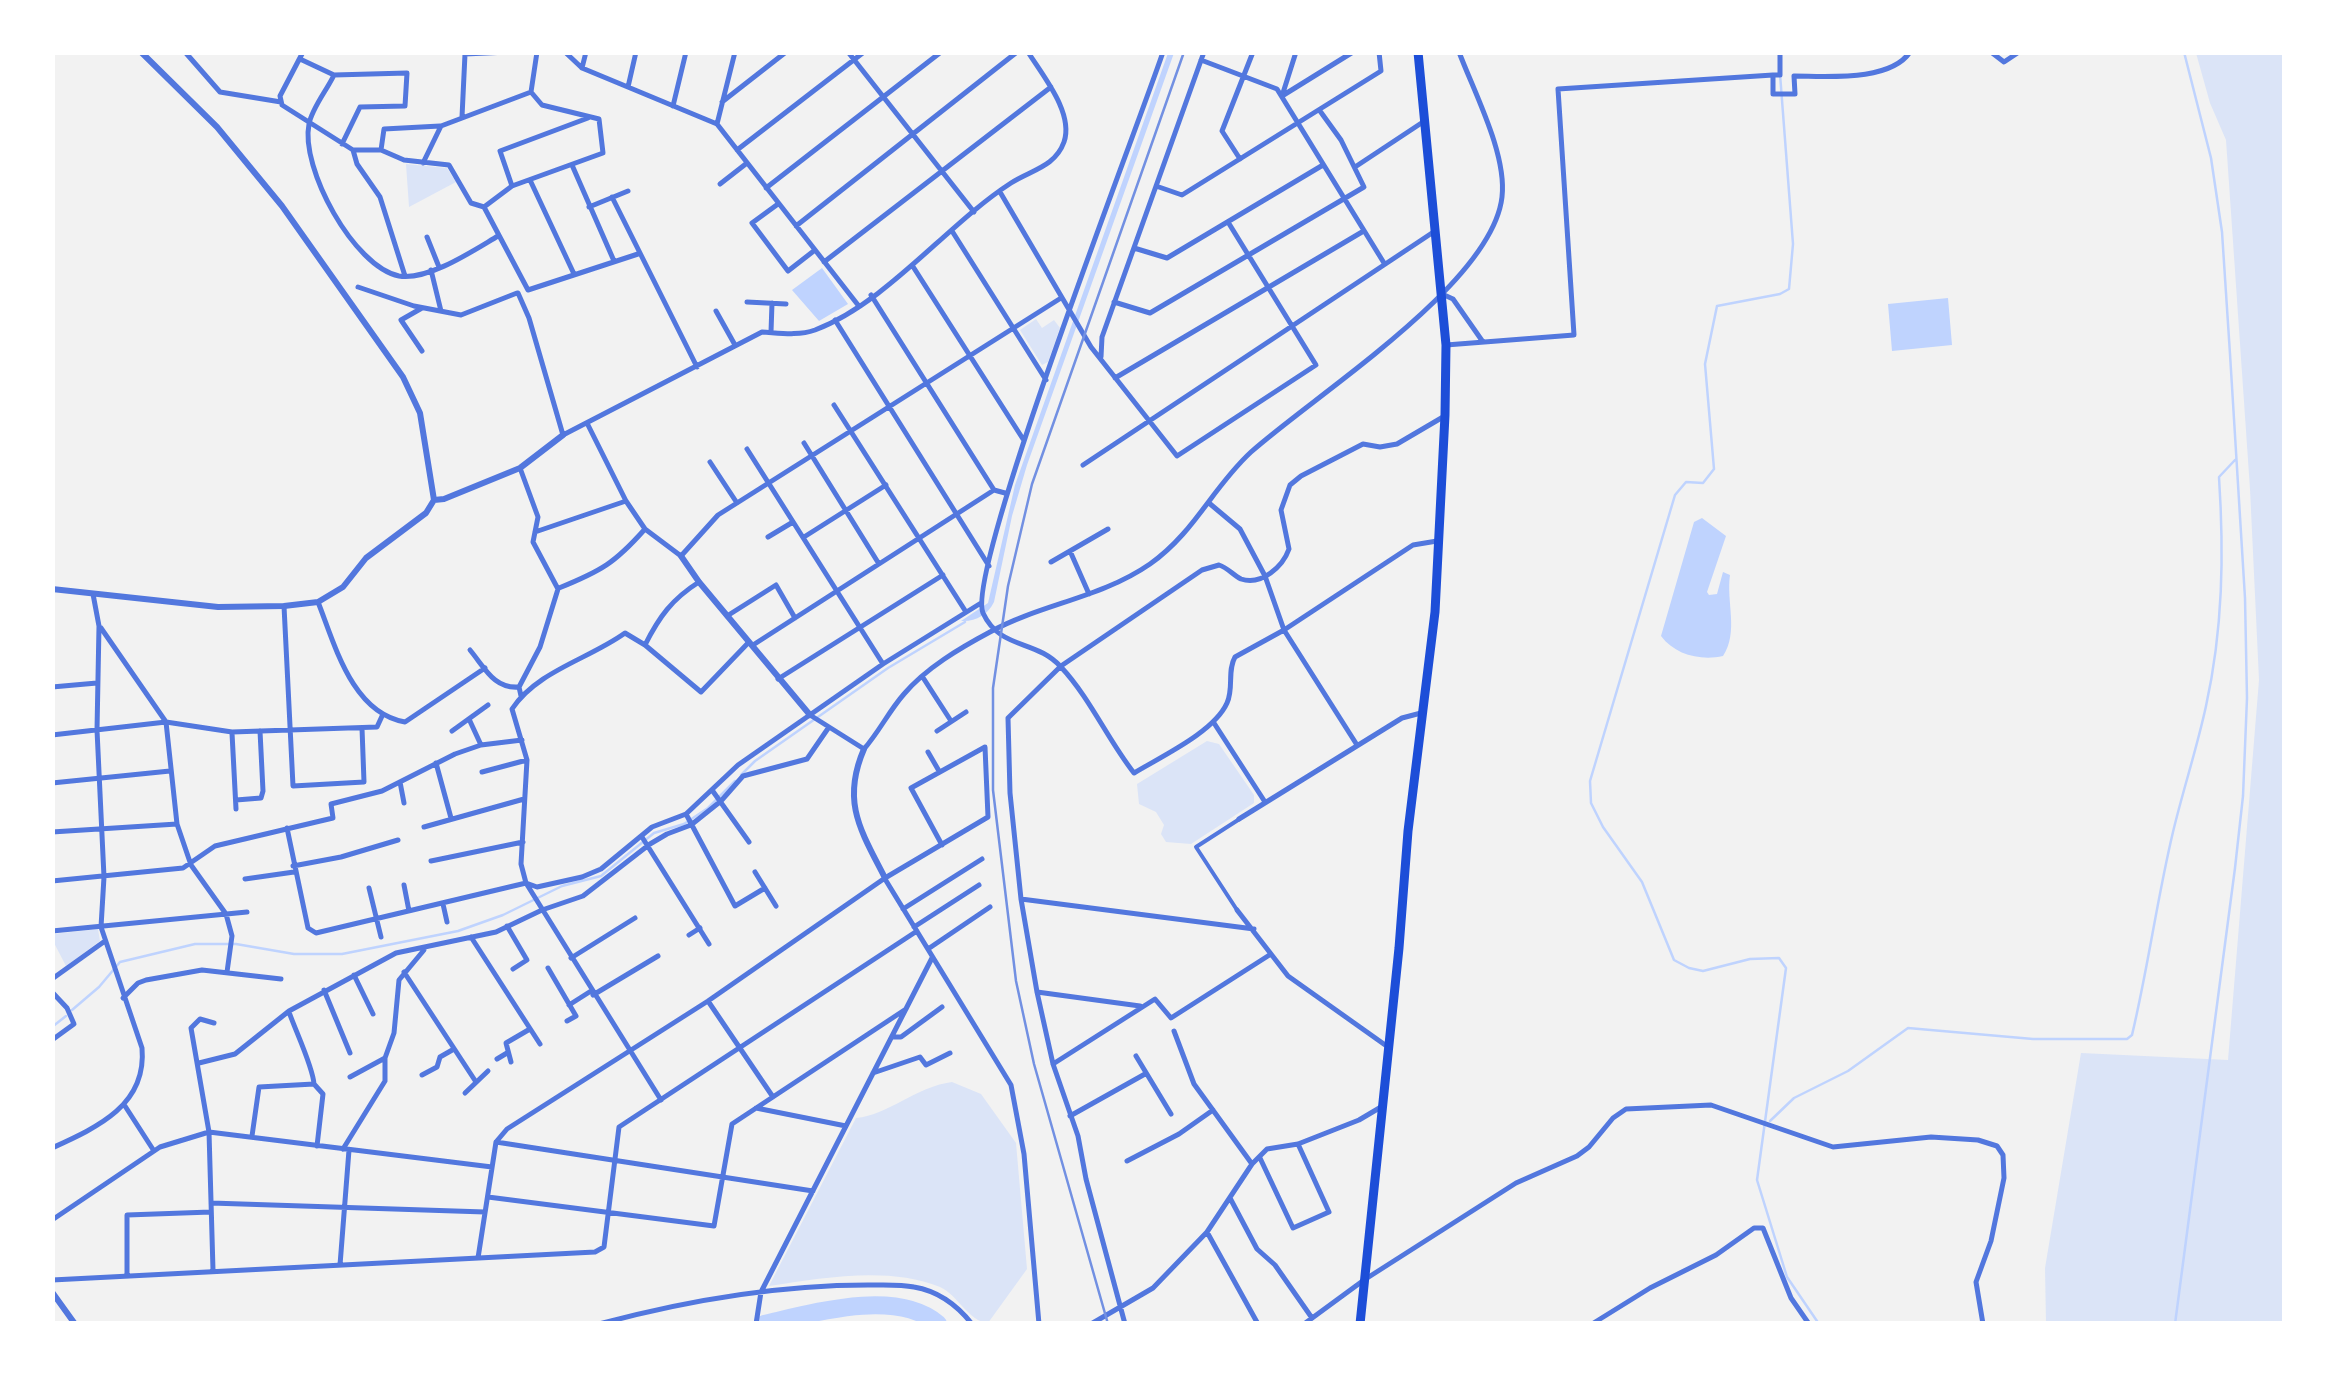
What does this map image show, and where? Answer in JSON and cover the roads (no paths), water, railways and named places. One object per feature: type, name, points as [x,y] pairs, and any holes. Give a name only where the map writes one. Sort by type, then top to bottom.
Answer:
[{"type":"main road","points":[[1360,1324],[1408,830],[1434,612],[1445,416],[1446,345],[1418,52]]},
{"type":"street","points":[[52,588],[218,607],[318,602],[343,587],[366,558],[426,513],[434,500],[420,413],[403,377],[282,206],[217,127],[140,52]]},
{"type":"street","points":[[185,52],[220,92],[281,102]]},
{"type":"street","points":[[462,118],[465,54],[508,52]]},
{"type":"street","points":[[484,207],[512,186],[603,153],[599,119],[542,105],[531,92],[537,52]]},
{"type":"street","points":[[565,52],[582,68],[717,124],[858,306]]},
{"type":"street","points":[[582,68],[586,52]]},
{"type":"street","points":[[628,87],[636,52]]},
{"type":"street","points":[[674,106],[686,52]]},
{"type":"street","points":[[717,124],[734,52]]},
{"type":"street","points":[[722,102],[786,52]]},
{"type":"street","points":[[848,52],[974,212]]},
{"type":"street","points":[[737,150],[864,52]]},
{"type":"street","points":[[766,188],[941,52]]},
{"type":"street","points":[[796,226],[1017,52]]},
{"type":"street","points":[[434,500],[520,468],[563,436],[588,425],[614,406],[762,332],[795,334],[836,320],[1000,192],[1052,160],[1064,142],[1065,120],[1028,52]]},
{"type":"street","points":[[1163,52],[1006,494],[982,608],[992,630],[1040,650],[1061,666],[1134,773],[1214,722],[1230,696],[1232,663],[1236,657],[1413,546],[1437,541]]},
{"type":"street","points":[[1241,160],[1222,131],[1252,52]]},
{"type":"street","points":[[1282,96],[1296,52]]},
{"type":"street","points":[[1282,96],[1353,52]]},
{"type":"street","points":[[1156,186],[1182,195],[1241,160],[1381,71],[1379,52]]},
{"type":"street","points":[[1039,1324],[1024,1154],[1011,1085],[865,839],[853,806],[854,773],[864,749],[900,698],[922,676],[992,630],[1123,581],[1158,558],[1186,535],[1248,454],[1442,294],[1481,250],[1494,224],[1502,194],[1496,150],[1458,52]]},
{"type":"street","points":[[1446,345],[1574,334],[1558,88],[1780,75],[1780,52]]},
{"type":"street","points":[[1773,75],[1773,94],[1795,94],[1794,76],[1860,76],[1905,60],[1910,52]]},
{"type":"street","points":[[1991,52],[2004,62],[2019,52]]},
{"type":"street","points":[[342,144],[360,107],[405,106],[407,73],[334,75],[301,56],[280,96],[290,113],[342,144],[353,150],[382,150],[404,160],[449,165],[471,203],[484,207],[528,290]]},
{"type":"street","points":[[1101,360],[1102,337],[1202,56],[1277,89],[1384,264]]},
{"type":"street","points":[[334,75],[309,124],[316,181],[368,262],[405,276],[430,270],[498,236]]},
{"type":"street","points":[[824,262],[1050,87]]},
{"type":"street","points":[[382,150],[384,129],[441,126],[531,92]]},
{"type":"street","points":[[1114,302],[1150,313],[1364,187],[1320,111]]},
{"type":"street","points":[[512,186],[500,150],[588,118]]},
{"type":"street","points":[[1355,167],[1424,122]]},
{"type":"street","points":[[423,163],[441,126]]},
{"type":"street","points":[[353,150],[357,164],[380,197],[405,276]]},
{"type":"street","points":[[720,184],[747,163]]},
{"type":"street","points":[[572,164],[614,261]]},
{"type":"street","points":[[1134,248],[1167,258],[1323,166]]},
{"type":"street","points":[[530,180],[574,274]]},
{"type":"street","points":[[589,206],[628,191]]},
{"type":"street","points":[[1000,192],[1078,327],[1177,456],[1316,366],[1228,222]]},
{"type":"street","points":[[612,197],[697,366]]},
{"type":"street","points":[[778,204],[752,223],[788,271],[815,250]]},
{"type":"street","points":[[1084,465],[1434,230]]},
{"type":"street","points":[[952,231],[1046,380]]},
{"type":"street","points":[[1115,378],[1362,232]]},
{"type":"street","points":[[427,237],[439,266]]},
{"type":"street","points":[[358,287],[422,308],[461,315],[638,254]]},
{"type":"street","points":[[912,264],[1024,440]]},
{"type":"street","points":[[430,270],[441,311]]},
{"type":"street","points":[[518,293],[563,436]]},
{"type":"street","points":[[1442,294],[1453,299],[1483,342]]},
{"type":"street","points":[[871,295],[994,490],[1006,494]]},
{"type":"street","points":[[681,556],[698,534],[737,503],[1061,298]]},
{"type":"street","points":[[747,302],[786,304]]},
{"type":"street","points":[[771,332],[772,303]]},
{"type":"street","points":[[422,308],[402,320],[422,350]]},
{"type":"street","points":[[716,311],[735,345]]},
{"type":"street","points":[[836,320],[989,566]]},
{"type":"street","points":[[834,405],[966,612]]},
{"type":"street","points":[[1125,1324],[1037,992],[1021,900],[1010,793],[1008,718],[1061,666],[1211,565],[1227,567],[1245,580],[1265,576],[1284,563],[1290,548],[1281,510],[1290,486],[1301,476],[1362,444],[1396,444],[1445,416]]},
{"type":"street","points":[[588,425],[626,501],[645,529],[681,556],[812,716],[864,749]]},
{"type":"street","points":[[804,444],[878,564]]},
{"type":"street","points":[[748,449],[883,664]]},
{"type":"street","points":[[710,462],[737,503]]},
{"type":"street","points":[[520,468],[538,517],[533,542],[558,589],[540,647],[519,687],[520,696]]},
{"type":"street","points":[[803,537],[886,485]]},
{"type":"street","points":[[661,1100],[526,883],[521,864],[527,760],[512,709],[520,696],[625,632],[700,692],[750,644],[994,490]]},
{"type":"street","points":[[534,532],[626,501]]},
{"type":"street","points":[[1209,503],[1240,529],[1265,576],[1284,630],[1358,745]]},
{"type":"street","points":[[768,537],[794,522]]},
{"type":"street","points":[[558,589],[606,568],[645,529]]},
{"type":"street","points":[[1050,562],[1108,529]]},
{"type":"street","points":[[1070,551],[1089,594]]},
{"type":"street","points":[[778,679],[943,576]]},
{"type":"street","points":[[645,645],[660,615],[677,596],[699,582]]},
{"type":"street","points":[[727,616],[776,585],[795,618]]},
{"type":"street","points":[[52,1148],[124,1106],[138,1087],[144,1068],[142,1048],[101,927],[104,877],[97,730],[100,626],[93,594]]},
{"type":"street","points":[[318,602],[347,674],[382,714],[405,722],[485,668]]},
{"type":"street","points":[[284,606],[293,786],[364,782],[362,728]]},
{"type":"street","points":[[199,1063],[235,1054],[324,990],[396,953],[507,926],[541,907],[583,896],[646,840],[652,827],[689,820],[717,796],[738,766],[883,664],[966,612],[982,608]]},
{"type":"street","points":[[100,626],[166,722],[177,824],[191,866],[226,914],[232,937],[227,972]]},
{"type":"street","points":[[470,650],[505,688],[519,687]]},
{"type":"street","points":[[922,676],[952,721]]},
{"type":"street","points":[[52,687],[97,682]]},
{"type":"street","points":[[452,731],[488,705]]},
{"type":"street","points":[[937,731],[966,712]]},
{"type":"street","points":[[1388,1047],[1302,987],[1237,910],[1196,847],[1402,718],[1424,712]]},
{"type":"street","points":[[52,736],[166,722],[232,732],[376,728],[382,714]]},
{"type":"street","points":[[469,719],[481,744]]},
{"type":"street","points":[[1214,722],[1265,802]]},
{"type":"street","points":[[287,828],[308,928],[316,933],[526,883],[537,887],[582,877],[689,820],[743,776],[807,759],[830,728]]},
{"type":"street","points":[[232,732],[236,810]]},
{"type":"street","points":[[236,800],[261,798],[260,732]]},
{"type":"street","points":[[52,881],[191,866],[214,846],[333,818],[331,804],[382,791],[481,744],[522,740]]},
{"type":"street","points":[[478,1258],[496,1142],[508,1130],[708,1000],[885,878],[942,845],[988,818],[984,748],[910,788],[942,845]]},
{"type":"street","points":[[928,752],[940,772]]},
{"type":"street","points":[[482,772],[527,760]]},
{"type":"street","points":[[436,764],[451,820]]},
{"type":"street","points":[[52,783],[170,771]]},
{"type":"street","points":[[400,782],[404,803]]},
{"type":"street","points":[[717,796],[750,842]]},
{"type":"street","points":[[424,827],[524,799]]},
{"type":"street","points":[[689,820],[735,906],[765,888]]},
{"type":"street","points":[[52,832],[177,824]]},
{"type":"street","points":[[244,880],[398,840]]},
{"type":"street","points":[[646,840],[709,944]]},
{"type":"street","points":[[430,861],[523,842]]},
{"type":"street","points":[[903,908],[982,858]]},
{"type":"street","points":[[755,872],[776,906]]},
{"type":"street","points":[[404,884],[410,912]]},
{"type":"street","points":[[52,1280],[595,1252],[604,1247],[619,1128],[978,885]]},
{"type":"street","points":[[368,888],[382,937]]},
{"type":"street","points":[[1021,900],[1254,929]]},
{"type":"street","points":[[443,904],[448,922]]},
{"type":"street","points":[[928,949],[990,907]]},
{"type":"street","points":[[52,931],[247,912]]},
{"type":"street","points":[[571,958],[635,918]]},
{"type":"street","points":[[507,926],[527,960],[513,970]]},
{"type":"street","points":[[689,935],[700,928]]},
{"type":"street","points":[[470,937],[540,1044]]},
{"type":"street","points":[[52,979],[104,941]]},
{"type":"street","points":[[340,1265],[346,1149],[385,1082],[385,1058],[394,1033],[399,980],[427,948]]},
{"type":"street","points":[[1053,1064],[1155,999],[1171,1018],[1271,954]]},
{"type":"street","points":[[569,1004],[658,956]]},
{"type":"street","points":[[756,1324],[761,1292],[932,956]]},
{"type":"street","points":[[548,968],[576,1016],[567,1022]]},
{"type":"street","points":[[122,998],[146,980],[202,970],[281,979]]},
{"type":"street","points":[[404,972],[476,1082]]},
{"type":"street","points":[[354,974],[373,1014]]},
{"type":"street","points":[[324,990],[350,1054]]},
{"type":"street","points":[[52,992],[74,1024],[52,1040]]},
{"type":"street","points":[[1037,992],[1143,1007]]},
{"type":"street","points":[[708,1000],[773,1097]]},
{"type":"street","points":[[892,1037],[901,1037],[942,1007]]},
{"type":"street","points":[[488,1197],[714,1226],[732,1124],[906,1009]]},
{"type":"street","points":[[289,1012],[314,1084],[323,1094],[317,1146]]},
{"type":"street","points":[[213,1270],[209,1132],[191,1028],[200,1019],[214,1023]]},
{"type":"street","points":[[512,1062],[506,1053],[506,1043],[530,1029]]},
{"type":"street","points":[[1174,1032],[1194,1084],[1252,1164]]},
{"type":"street","points":[[422,1075],[437,1067],[440,1057],[454,1049]]},
{"type":"street","points":[[498,1059],[506,1053]]},
{"type":"street","points":[[873,1074],[920,1057],[926,1065],[950,1053]]},
{"type":"street","points":[[1136,1056],[1171,1114]]},
{"type":"street","points":[[350,1078],[385,1058]]},
{"type":"street","points":[[465,1093],[488,1072]]},
{"type":"street","points":[[1070,1116],[1146,1074]]},
{"type":"street","points":[[252,1136],[259,1087],[314,1084]]},
{"type":"street","points":[[124,1106],[154,1151]]},
{"type":"street","points":[[1304,1324],[1364,1280],[1528,1176],[1552,1169],[1589,1148],[1613,1118],[1626,1109],[1711,1106],[1833,1147],[1931,1138],[1978,1140],[1997,1146],[2003,1155],[2004,1178],[1991,1241],[1976,1282],[1983,1324]]},
{"type":"street","points":[[1091,1324],[1153,1288],[1207,1232],[1252,1164],[1267,1149],[1298,1144],[1381,1107]]},
{"type":"street","points":[[756,1108],[846,1126]]},
{"type":"street","points":[[1127,1161],[1180,1134],[1213,1110]]},
{"type":"street","points":[[52,1220],[154,1151],[209,1132],[492,1167]]},
{"type":"street","points":[[496,1142],[813,1191]]},
{"type":"street","points":[[1260,1157],[1292,1228],[1329,1212],[1298,1144]]},
{"type":"street","points":[[1230,1198],[1256,1250],[1276,1265],[1312,1318]]},
{"type":"street","points":[[211,1203],[485,1212]]},
{"type":"street","points":[[127,1276],[127,1215],[212,1212]]},
{"type":"street","points":[[1592,1324],[1650,1288],[1716,1256],[1754,1228],[1763,1228],[1791,1298],[1810,1324]]},
{"type":"street","points":[[1207,1232],[1258,1324]]},
{"type":"street","points":[[599,1324],[634,1314],[761,1292],[834,1285],[911,1286],[933,1292],[950,1302],[972,1324]]},
{"type":"street","points":[[52,1292],[75,1324]]},
{"type":"water","points":[[1168,53],[1174,53],[1027,465],[994,602],[980,617],[961,621],[988,603],[1015,485]]},
{"type":"water","points":[[822,268],[848,304],[819,321],[792,290]]},
{"type":"water","points":[[1948,298],[1952,345],[1892,351],[1888,304]]},
{"type":"water","points":[[1702,518],[1726,536],[1709,595],[1717,594],[1723,572],[1730,575],[1730,637],[1723,656],[1715,657],[1681,652],[1661,636],[1694,522]]},
{"type":"waterway","points":[[2175,1324],[2235,868],[2247,698],[2245,598],[2222,232],[2211,158],[2184,52]]},
{"type":"waterway","points":[[1780,74],[1793,244],[1789,289],[1717,306],[1705,364],[1714,469],[1703,483],[1686,482],[1675,495],[1590,781],[1591,803],[1642,882],[1674,960],[1703,971],[1750,959],[1779,958],[1786,968],[1757,1180],[1787,1277],[1819,1324]]},
{"type":"waterway","points":[[1770,1121],[1794,1098],[1848,1071],[1908,1028],[2033,1039],[2127,1039],[2132,1035],[2167,857],[2212,677],[2221,591],[2219,477],[2235,460]]},
{"type":"waterway","points":[[741,775],[755,761],[888,668],[965,622]]},
{"type":"waterway","points":[[72,1010],[120,962],[195,944],[236,944],[294,954],[342,954],[458,931],[503,915],[562,886],[601,876],[654,833],[684,824],[708,808],[735,781]]},
{"type":"waterway","points":[[52,1027],[66,1016]]},
{"type":"waterway","points":[[764,1324],[829,1310],[878,1305],[921,1313],[938,1324]]},
{"type":"railway","points":[[1108,1324],[1034,1064],[1016,981],[993,790],[993,688],[1008,586],[1032,484],[1184,52]]}]
